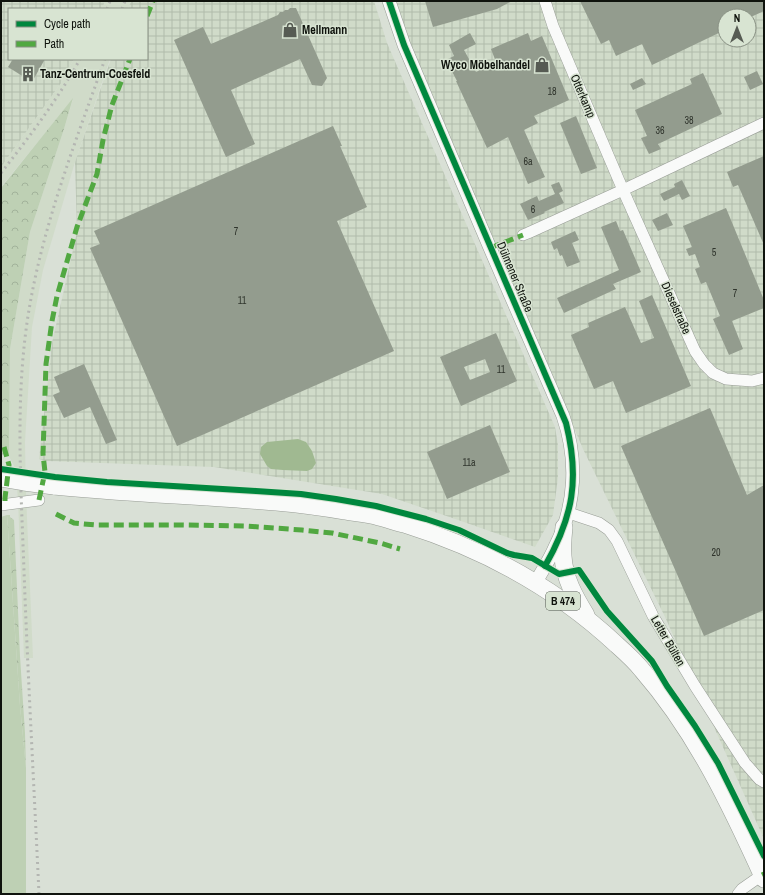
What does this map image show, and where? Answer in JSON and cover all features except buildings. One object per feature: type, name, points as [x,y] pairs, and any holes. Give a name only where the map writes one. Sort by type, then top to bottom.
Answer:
[{"type":"main road","name":"B 474","points":[[1,478],[54,486],[308,505],[378,516],[428,532],[476,551],[536,582],[590,620],[637,664],[668,702],[710,767],[732,809],[763,877]]},
{"type":"main road","points":[[566,520],[563,556],[566,573],[577,600],[590,620]]},
{"type":"street","name":"Dülmener Straße","points":[[389,1],[404,45],[566,423],[573,467],[572,491],[566,520],[555,548],[536,582]]},
{"type":"street","name":"Otterkamp","points":[[545,1],[553,26],[623,190]]},
{"type":"street","points":[[523,235],[623,190],[764,123]]},
{"type":"street","name":"Dieselstraße","points":[[623,190],[695,351],[704,364],[713,373],[726,380],[752,381],[764,378]]},
{"type":"street","points":[[1,505],[39,500]]},
{"type":"street","name":"Letter Bülten","points":[[566,520],[599,523],[609,530],[617,541],[653,616],[692,681],[745,763],[759,779],[764,782]]},
{"type":"street","points":[[738,894],[742,888],[763,877]]},
{"type":"shaded area","points":[[1,1],[105,1],[102,8],[8,8],[8,60],[73,60],[61,83],[1,167]]},
{"type":"shaded area","points":[[105,1],[131,1],[128,8],[102,8]]},
{"type":"shaded area","points":[[131,1],[374,1],[387,43],[555,427],[558,445],[558,478],[553,515],[535,547],[382,494],[214,467],[46,461],[39,459],[52,343],[77,232],[75,162],[111,60],[148,60],[148,8],[128,8]]},
{"type":"shaded area","points":[[392,1],[764,1],[764,839],[665,617],[583,449]]},
{"type":"shaded area","points":[[73,60],[110,60],[75,162],[43,270],[32,327],[25,442],[33,658],[24,658],[18,499],[15,468],[9,456],[10,349],[30,232],[73,99],[1,187],[1,167],[61,83]]},
{"type":"shaded area","points":[[298,439],[306,442],[312,451],[316,463],[312,469],[307,471],[283,470],[271,469],[267,466],[260,454],[261,447],[267,442]]},
{"type":"green space","points":[[73,98],[30,232],[10,349],[9,456],[1,454],[1,188]]},
{"type":"green space","points":[[7,515],[20,706],[26,768],[26,894],[1,894],[1,517]]},
{"type":"green space","points":[[7,515],[10,515],[10,517],[14,520],[26,768],[20,706]]},
{"type":"railway","points":[[107,8],[110,1]]},
{"type":"railway","points":[[122,8],[125,1]]},
{"type":"railway","points":[[1,173],[43,117],[79,60]]},
{"type":"railway","points":[[39,894],[27,652],[20,443],[21,379],[28,316],[42,250],[60,186],[105,60]]},
{"type":"marked path","points":[[148,14],[153,1]]},
{"type":"marked path","points":[[39,500],[45,472],[43,454],[46,364],[57,296],[77,227],[97,174],[103,140],[112,105],[130,60]]},
{"type":"marked path","points":[[490,248],[523,235]]},
{"type":"marked path","points":[[4,447],[9,465],[5,505]]},
{"type":"marked path","points":[[56,514],[74,523],[96,525],[246,526],[332,533],[380,543],[400,549]]},
{"type":"cycle path","points":[[389,1],[404,45],[566,423],[573,462],[571,497],[568,514],[562,531],[545,566]]},
{"type":"cycle path","points":[[1,469],[55,477],[107,482],[301,494],[336,499],[376,506],[426,519],[459,530],[507,553],[532,558],[559,574],[579,570],[607,611],[652,661],[667,686],[695,726],[718,763],[764,856]]},
{"type":"place","name":"Mellmann","points":[[290,30]]},
{"type":"place","name":"Wyco Möbelhandel","points":[[542,65]]},
{"type":"place","name":"Tanz-Centrum-Coesfeld","points":[[28,74]]}]
